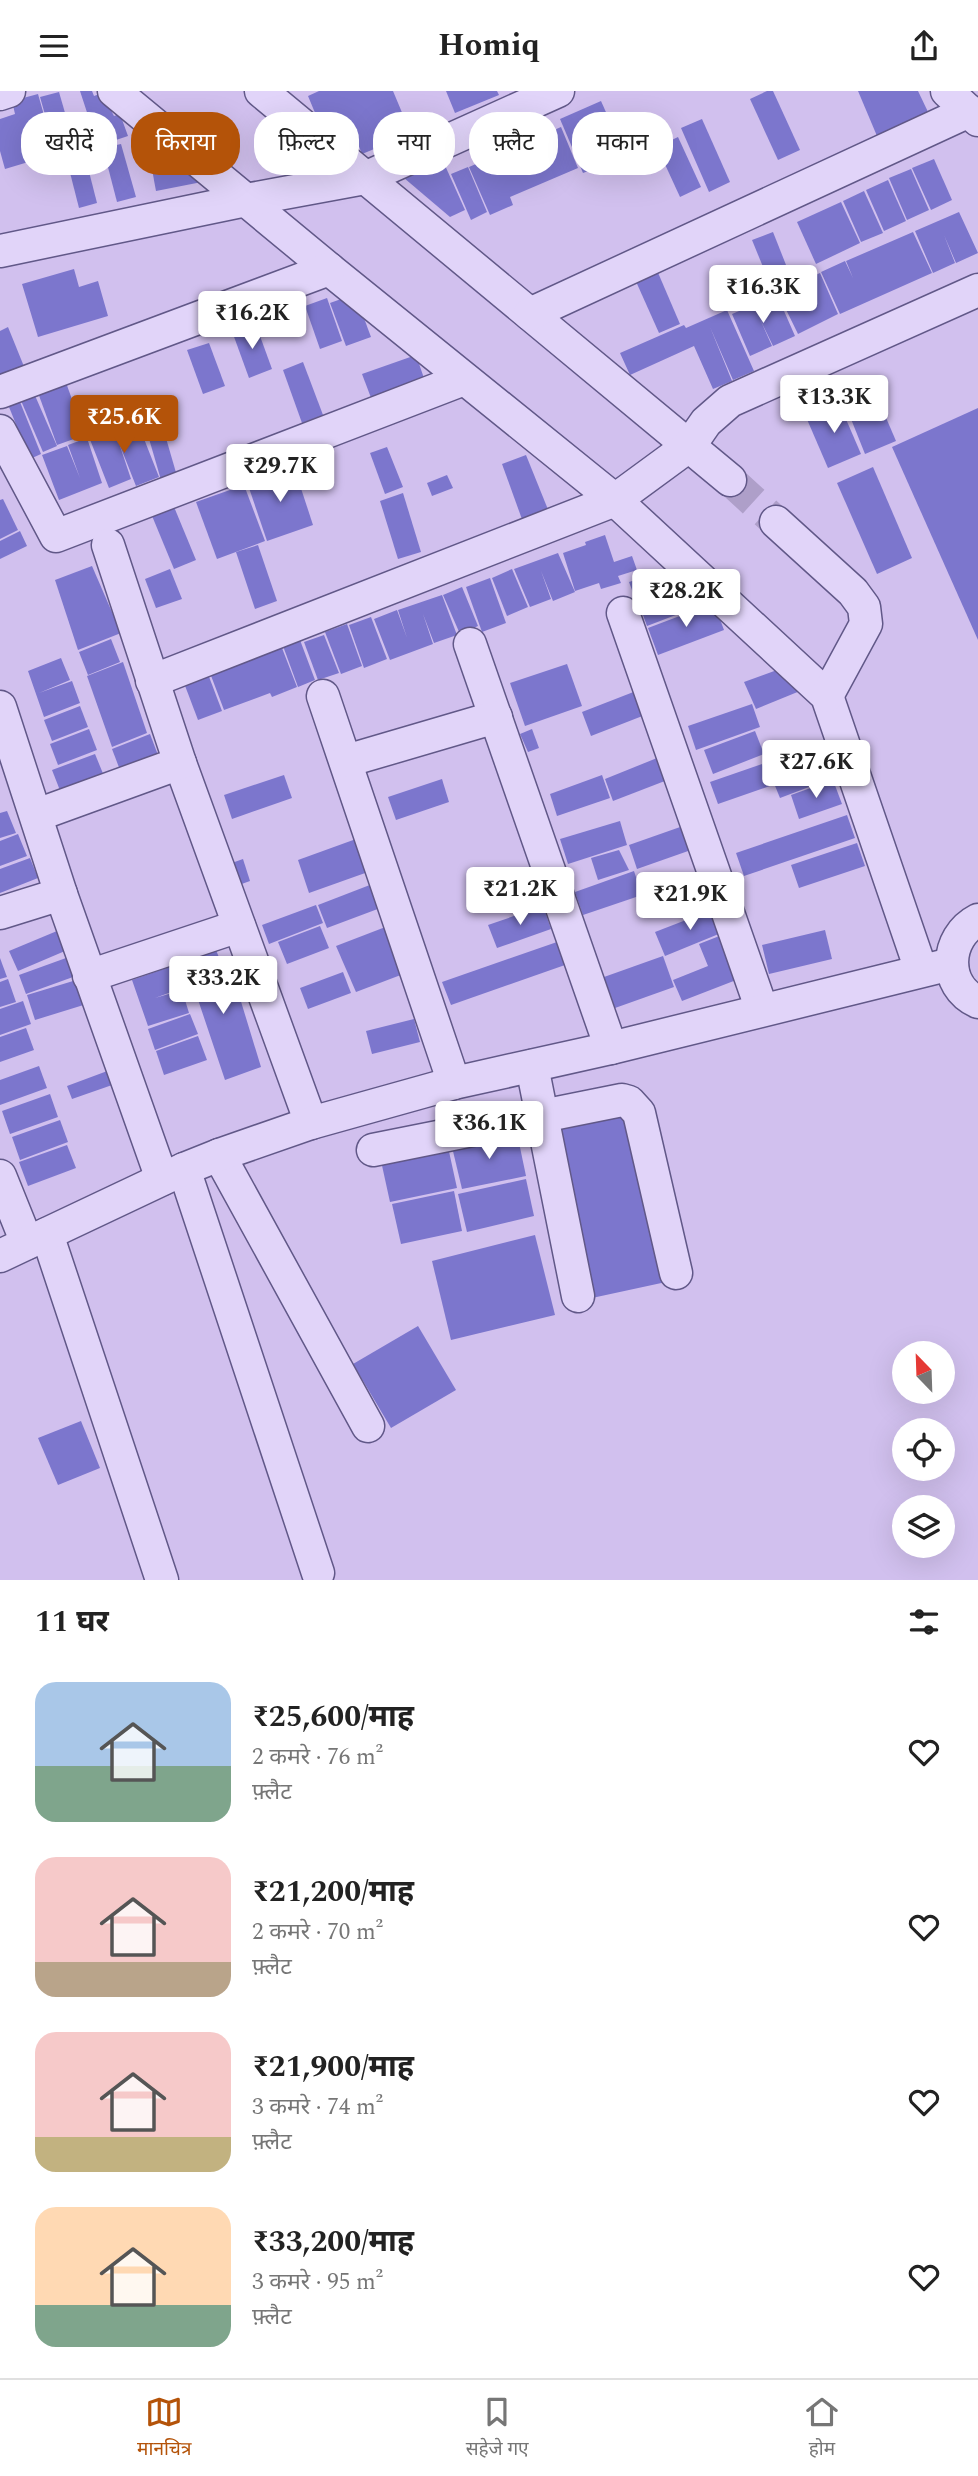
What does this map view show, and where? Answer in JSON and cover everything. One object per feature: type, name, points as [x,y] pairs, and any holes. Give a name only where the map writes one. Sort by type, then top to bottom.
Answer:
[{"type":"street","points":[[0,94],[9,91]]},
{"type":"street","points":[[114,91],[615,501],[827,696],[936,967],[954,978],[963,991],[978,1002]]},
{"type":"street","points":[[261,91],[730,480]]},
{"type":"street","points":[[0,251],[365,178],[558,91]]},
{"type":"street","points":[[530,314],[965,107]]},
{"type":"street","points":[[0,392],[329,269]]},
{"type":"street","points":[[152,681],[615,501],[690,445],[706,422],[730,401],[978,290]]},
{"type":"street","points":[[0,431],[56,536],[464,379]]},
{"type":"street","points":[[776,522],[853,592],[864,607],[866,624],[827,696]]},
{"type":"street","points":[[108,545],[180,763],[311,1123]]},
{"type":"street","points":[[623,613],[762,1010]]},
{"type":"street","points":[[470,644],[611,1048]]},
{"type":"street","points":[[323,696],[454,1083]]},
{"type":"street","points":[[0,708],[89,976],[173,1174],[318,1573]]},
{"type":"street","points":[[346,761],[496,717]]},
{"type":"street","points":[[37,815],[180,763]]},
{"type":"street","points":[[0,913],[61,894]]},
{"type":"street","points":[[24,1244],[173,1174],[311,1123],[454,1083],[611,1048],[936,967],[953,949],[959,935],[978,920]]},
{"type":"street","points":[[89,976],[239,926]]},
{"type":"street","points":[[532,1066],[578,1296]]},
{"type":"street","points":[[373,1150],[622,1100],[629,1102],[639,1113],[676,1273]]},
{"type":"street","points":[[219,1155],[368,1426]]},
{"type":"street","points":[[0,1176],[24,1244],[162,1580]]},
{"type":"building","points":[[80,91],[92,91],[94,96],[102,93],[112,112],[87,112]]},
{"type":"building","points":[[319,91],[393,91],[402,112],[373,112],[373,150],[362,154],[359,147],[359,112],[315,112],[308,96]]},
{"type":"building","points":[[446,91],[497,91],[499,95],[455,113]]},
{"type":"building","points":[[773,91],[800,150],[778,160],[750,99]]},
{"type":"building","points":[[858,91],[918,91],[929,114],[877,136]]},
{"type":"building","points":[[59,92],[65,112],[44,112],[40,97]]},
{"type":"building","points":[[38,94],[43,112],[21,112],[21,164],[5,169],[0,151],[0,119],[15,114],[12,101]]},
{"type":"building","points":[[601,101],[606,112],[576,112]]},
{"type":"building","points":[[120,114],[128,136],[117,140],[117,115]]},
{"type":"building","points":[[572,114],[572,147],[560,119]]},
{"type":"building","points":[[702,119],[730,182],[709,192],[681,128]]},
{"type":"building","points":[[561,127],[572,154],[572,171],[510,197],[513,205],[490,215],[472,175],[558,175],[558,128]]},
{"type":"building","points":[[678,137],[701,187],[680,197],[670,175],[673,175],[673,139]]},
{"type":"building","points":[[121,144],[136,197],[117,202],[110,175],[117,175],[117,145]]},
{"type":"building","points":[[934,159],[952,200],[931,210],[912,168]]},
{"type":"building","points":[[468,167],[469,175],[471,175],[487,212],[471,220],[451,175],[455,175],[455,172]]},
{"type":"building","points":[[911,169],[929,210],[907,220],[889,178]]},
{"type":"building","points":[[71,175],[90,175],[97,203],[79,208]]},
{"type":"building","points":[[153,175],[206,175],[212,180],[156,191]]},
{"type":"building","points":[[401,175],[449,175],[465,210],[450,217]]},
{"type":"building","points":[[888,180],[906,221],[884,231],[866,190]]},
{"type":"building","points":[[864,191],[883,233],[861,242],[843,201]]},
{"type":"building","points":[[841,202],[860,243],[816,264],[797,222]]},
{"type":"building","points":[[959,212],[978,253],[956,263],[944,235],[955,263],[933,273],[915,231]]},
{"type":"building","points":[[773,232],[790,275],[770,284],[752,240]]},
{"type":"building","points":[[913,232],[932,273],[840,314],[821,272],[845,261],[853,278],[846,261]]},
{"type":"building","points":[[656,268],[680,324],[659,333],[634,277]]},
{"type":"building","points":[[74,269],[79,287],[98,281],[108,316],[38,337],[22,284]]},
{"type":"building","points":[[820,273],[838,314],[798,334],[775,287],[799,276],[805,290],[802,281]]},
{"type":"building","points":[[355,294],[371,337],[346,346],[330,303]]},
{"type":"building","points":[[777,295],[795,336],[773,346],[760,319],[772,346],[750,356],[732,314]]},
{"type":"building","points":[[327,298],[342,341],[320,349],[305,306]]},
{"type":"building","points":[[727,310],[754,371],[733,380],[710,327],[732,381],[713,389],[694,346],[630,375],[620,353],[684,325],[686,328]]},
{"type":"building","points":[[256,325],[272,369],[249,378],[233,334]]},
{"type":"building","points":[[8,327],[25,369],[0,378],[0,331]]},
{"type":"building","points":[[209,343],[225,386],[203,394],[187,350]]},
{"type":"building","points":[[416,355],[426,384],[373,403],[362,374]]},
{"type":"building","points":[[303,362],[323,415],[302,423],[283,370]]},
{"type":"building","points":[[65,380],[85,435],[57,445],[37,390]]},
{"type":"building","points":[[33,391],[57,446],[43,452],[19,396]]},
{"type":"building","points":[[875,392],[896,441],[865,454],[845,404]]},
{"type":"building","points":[[18,397],[41,454],[30,459],[7,402]]},
{"type":"building","points":[[839,403],[861,454],[828,468],[806,417]]},
{"type":"building","points":[[978,408],[978,640],[892,447]]},
{"type":"building","points":[[159,414],[177,476],[161,480],[143,418]]},
{"type":"building","points":[[137,421],[159,477],[136,486],[119,443],[131,479],[109,488],[89,437]]},
{"type":"building","points":[[87,438],[102,483],[59,500],[42,455],[67,446],[80,478],[68,445]]},
{"type":"building","points":[[387,447],[403,487],[385,494],[370,453]]},
{"type":"building","points":[[526,455],[549,512],[523,522],[502,464]]},
{"type":"building","points":[[294,467],[313,525],[267,541],[247,482]]},
{"type":"building","points":[[873,467],[912,558],[877,574],[837,483]]},
{"type":"building","points":[[447,475],[453,488],[432,496],[427,483]]},
{"type":"building","points":[[244,485],[265,541],[217,559],[196,502]]},
{"type":"building","points":[[403,493],[421,552],[398,559],[380,501]]},
{"type":"building","points":[[3,499],[18,530],[0,539],[0,500]]},
{"type":"building","points":[[172,502],[196,560],[174,569],[150,511]]},
{"type":"building","points":[[20,531],[27,546],[0,559],[0,541]]},
{"type":"building","points":[[605,535],[614,562],[632,556],[637,570],[618,576],[621,583],[601,589],[599,583],[575,591],[563,553]]},
{"type":"building","points":[[258,545],[277,601],[255,609],[236,552]]},
{"type":"building","points":[[558,553],[575,592],[553,601],[541,571],[551,599],[530,607],[514,569]]},
{"type":"building","points":[[92,566],[121,633],[78,650],[55,580]]},
{"type":"building","points":[[170,569],[182,599],[156,608],[145,579]]},
{"type":"building","points":[[512,569],[528,607],[507,616],[492,578]]},
{"type":"building","points":[[660,572],[683,589],[638,606],[629,582]]},
{"type":"building","points":[[490,578],[506,623],[482,632],[466,587]]},
{"type":"building","points":[[462,587],[478,626],[460,634],[443,595]]},
{"type":"building","points":[[698,594],[702,605],[647,626],[643,615]]},
{"type":"building","points":[[442,595],[457,635],[434,643],[423,614],[433,644],[390,660],[374,619],[397,610],[407,638],[398,610]]},
{"type":"building","points":[[714,603],[724,630],[658,655],[648,628]]},
{"type":"building","points":[[371,617],[387,659],[364,668],[349,625]]},
{"type":"building","points":[[347,624],[362,666],[341,674],[325,632]]},
{"type":"building","points":[[324,635],[339,673],[318,680],[304,642]]},
{"type":"building","points":[[111,639],[120,662],[88,675],[79,652]]},
{"type":"building","points":[[300,640],[315,680],[298,687],[283,646]]},
{"type":"building","points":[[282,648],[297,687],[272,697],[270,693],[224,710],[210,673]]},
{"type":"building","points":[[61,658],[70,680],[39,693],[72,681],[80,703],[44,717],[28,671]]},
{"type":"building","points":[[123,662],[147,733],[112,747],[87,676]]},
{"type":"building","points":[[567,664],[582,706],[525,726],[510,683]]},
{"type":"building","points":[[777,670],[800,691],[756,709],[744,682]]},
{"type":"building","points":[[208,674],[222,711],[198,720],[184,683]]},
{"type":"building","points":[[636,691],[645,715],[591,736],[582,712]]},
{"type":"building","points":[[752,704],[760,727],[696,750],[688,726]]},
{"type":"building","points":[[80,706],[88,727],[52,741],[44,720]]},
{"type":"building","points":[[89,729],[97,750],[58,765],[50,744]]},
{"type":"building","points":[[532,729],[539,748],[528,752],[520,734]]},
{"type":"building","points":[[755,731],[764,754],[713,774],[704,750]]},
{"type":"building","points":[[150,734],[158,755],[120,770],[112,749]]},
{"type":"building","points":[[95,754],[104,776],[61,793],[52,770]]},
{"type":"building","points":[[662,756],[670,779],[613,801],[605,779]]},
{"type":"building","points":[[822,756],[830,779],[780,798],[771,776]]},
{"type":"building","points":[[762,764],[770,786],[718,804],[710,782]]},
{"type":"building","points":[[284,775],[292,798],[232,819],[224,795]]},
{"type":"building","points":[[602,775],[610,798],[557,816],[550,794]]},
{"type":"building","points":[[442,779],[449,802],[396,820],[388,797]]},
{"type":"building","points":[[833,780],[842,804],[799,819],[791,795]]},
{"type":"building","points":[[7,811],[16,833],[0,838],[0,813]]},
{"type":"building","points":[[847,815],[855,838],[744,876],[736,853]]},
{"type":"building","points":[[620,821],[627,845],[568,864],[560,839]]},
{"type":"building","points":[[683,826],[691,850],[637,869],[629,845]]},
{"type":"building","points":[[18,834],[27,856],[0,866],[0,841]]},
{"type":"building","points":[[356,839],[368,872],[309,893],[298,860]]},
{"type":"building","points":[[857,843],[865,866],[799,888],[791,865]]},
{"type":"building","points":[[619,850],[629,870],[598,880],[591,858]]},
{"type":"building","points":[[30,858],[38,878],[0,893],[0,869]]},
{"type":"building","points":[[243,859],[250,881],[236,886],[229,864]]},
{"type":"building","points":[[634,871],[642,895],[583,915],[575,892]]},
{"type":"building","points":[[375,883],[383,907],[327,928],[318,905]]},
{"type":"building","points":[[316,905],[323,923],[269,944],[262,925]]},
{"type":"building","points":[[543,906],[551,929],[497,948],[488,925]]},
{"type":"building","points":[[717,908],[726,931],[665,956],[655,932]]},
{"type":"building","points":[[320,926],[329,948],[287,964],[278,942]]},
{"type":"building","points":[[388,926],[406,973],[356,992],[336,946]]},
{"type":"building","points":[[825,930],[832,959],[769,974],[762,945]]},
{"type":"building","points":[[57,931],[65,951],[18,971],[9,951]]},
{"type":"building","points":[[727,933],[744,977],[682,1001],[673,980],[708,966],[699,944]]},
{"type":"building","points":[[557,942],[565,965],[451,1005],[442,982]]},
{"type":"building","points":[[216,950],[235,997],[239,995],[261,1067],[225,1080],[185,961]]},
{"type":"building","points":[[663,956],[674,987],[615,1008],[604,977]]},
{"type":"building","points":[[0,958],[7,977],[0,979]]},
{"type":"building","points":[[66,958],[73,977],[26,994],[19,975]]},
{"type":"building","points":[[178,964],[185,987],[155,998],[182,990],[189,1013],[148,1026],[132,980]]},
{"type":"building","points":[[343,972],[351,993],[308,1009],[300,988]]},
{"type":"building","points":[[83,978],[90,1003],[35,1020],[27,995]]},
{"type":"building","points":[[8,979],[16,1002],[0,1007],[0,982]]},
{"type":"building","points":[[23,1001],[31,1024],[0,1035],[0,1009]]},
{"type":"building","points":[[190,1014],[198,1034],[155,1050],[148,1029]]},
{"type":"building","points":[[414,1019],[420,1042],[372,1054],[366,1031]]},
{"type":"building","points":[[26,1028],[34,1050],[0,1062],[0,1037]]},
{"type":"building","points":[[198,1036],[207,1060],[164,1075],[156,1051]]},
{"type":"building","points":[[39,1066],[47,1088],[0,1105],[0,1080]]},
{"type":"building","points":[[110,1070],[115,1084],[72,1099],[67,1086]]},
{"type":"building","points":[[50,1094],[58,1117],[10,1134],[2,1111]]},
{"type":"building","points":[[630,1113],[666,1282],[592,1298],[555,1129]]},
{"type":"building","points":[[60,1120],[68,1142],[20,1160],[12,1137]]},
{"type":"building","points":[[517,1133],[526,1176],[462,1189],[452,1147]]},
{"type":"building","points":[[67,1145],[76,1168],[28,1186],[19,1162]]},
{"type":"building","points":[[448,1147],[457,1188],[390,1202],[381,1161]]},
{"type":"building","points":[[526,1179],[534,1216],[467,1232],[458,1194]]},
{"type":"building","points":[[454,1191],[462,1231],[401,1244],[392,1204]]},
{"type":"building","points":[[535,1235],[555,1315],[451,1340],[432,1261]]},
{"type":"building","points":[[418,1326],[456,1390],[391,1428],[353,1364]]},
{"type":"building","points":[[81,1421],[100,1468],[58,1485],[38,1438]]},
{"type":"tunnel","points":[[730,480],[776,522]]}]
